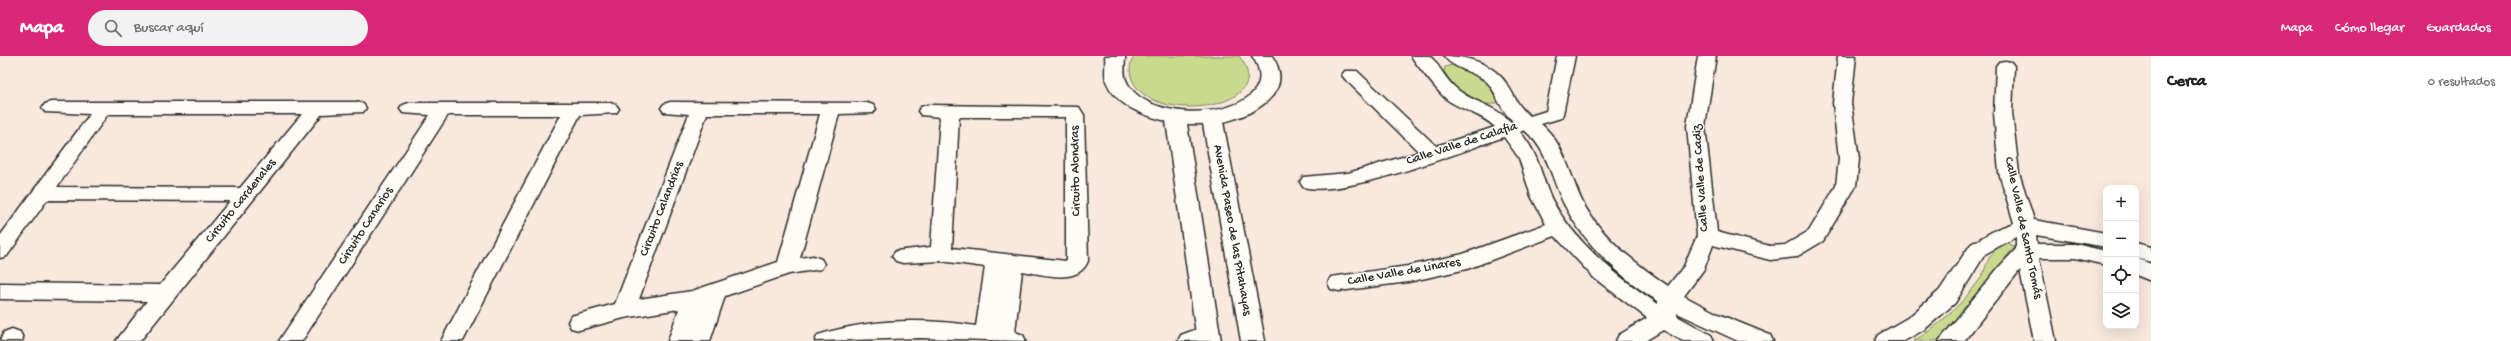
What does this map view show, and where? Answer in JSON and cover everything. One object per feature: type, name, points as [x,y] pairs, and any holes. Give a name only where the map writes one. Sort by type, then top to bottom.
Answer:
[{"type":"street","points":[[1115,56],[1112,71],[1117,86],[1130,100],[1151,111],[1176,117],[1212,118],[1242,110],[1258,100],[1268,87],[1270,73],[1262,56]]},
{"type":"street","name":"Calle Valle de Calafia","points":[[1310,182],[1361,176],[1554,114],[1566,56]]},
{"type":"street","name":"Calle Valle de Cadiz","points":[[1627,341],[1668,309],[1693,269],[1706,236],[1696,126],[1707,56]]},
{"type":"street","points":[[1706,236],[1745,248],[1770,253],[1789,252],[1816,236],[1846,186],[1850,159],[1842,103],[1847,56]]},
{"type":"street","points":[[1426,61],[1455,58],[1476,66],[1493,78],[1504,92],[1508,106],[1544,138],[1556,157],[1578,211],[1592,230],[1611,252],[1668,309],[1703,341]]},
{"type":"street","points":[[1426,61],[1448,91],[1465,103],[1487,112],[1506,129],[1529,158],[1540,194],[1558,227],[1584,254],[1628,294],[1762,341]]},
{"type":"street","name":"Calle Valle de Santo Tomás","points":[[2005,66],[2003,113],[2009,174],[2024,226],[2026,251],[2045,341]]},
{"type":"street","points":[[1351,75],[1433,154]]},
{"type":"street","points":[[1487,112],[1508,106]]},
{"type":"street","points":[[51,108],[357,108]]},
{"type":"street","points":[[0,251],[103,108]]},
{"type":"street","points":[[670,108],[867,109]]},
{"type":"street","name":"Circuito Cardenales","points":[[127,341],[316,109]]},
{"type":"street","points":[[409,109],[610,109]]},
{"type":"street","name":"Circuito Calandrias","points":[[624,310],[700,109]]},
{"type":"street","points":[[787,267],[831,109]]},
{"type":"street","name":"Circuito Alondras","points":[[903,256],[941,254],[1068,269],[1075,266],[1075,115],[1073,111],[1067,109],[950,112],[927,111]]},
{"type":"street","name":"Circuito Canarios","points":[[290,341],[442,110]]},
{"type":"street","points":[[452,341],[573,110]]},
{"type":"street","points":[[941,254],[950,112]]},
{"type":"street","points":[[1176,117],[1202,339]]},
{"type":"street","name":"Avenida Paseo de las Pitahayas","points":[[1212,118],[1253,341]]},
{"type":"street","points":[[42,193],[245,195]]},
{"type":"street","points":[[1886,341],[1917,323],[1947,297],[1978,249],[2004,234],[2024,226],[2103,239]]},
{"type":"street","name":"Calle Valle de Linares","points":[[1339,283],[1408,274],[1467,260],[1558,227]]},
{"type":"street","points":[[1950,341],[1965,329],[2012,264],[2026,251],[2075,251],[2103,257]]},
{"type":"street","points":[[2139,251],[2151,255]]},
{"type":"street","points":[[826,341],[886,330],[936,331],[1002,339],[1004,262]]},
{"type":"street","points":[[579,322],[624,310],[694,299],[787,267],[813,264]]},
{"type":"street","points":[[2139,267],[2151,273]]},
{"type":"street","points":[[0,291],[166,293]]},
{"type":"street","points":[[699,341],[716,292]]},
{"type":"street","points":[[679,341],[694,299]]},
{"type":"green space","points":[[1135,56],[1239,56],[1248,74],[1243,89],[1228,100],[1207,106],[1183,107],[1160,102],[1141,92],[1130,73],[1131,63]]},
{"type":"green space","points":[[1456,64],[1482,78],[1491,88],[1499,102],[1484,104],[1476,101],[1467,96],[1453,84],[1444,71],[1445,67]]},
{"type":"green space","points":[[2006,242],[2016,247],[2011,251],[1947,333],[1936,341],[1913,341],[1940,322],[1964,299],[1978,282],[1990,256]]}]
